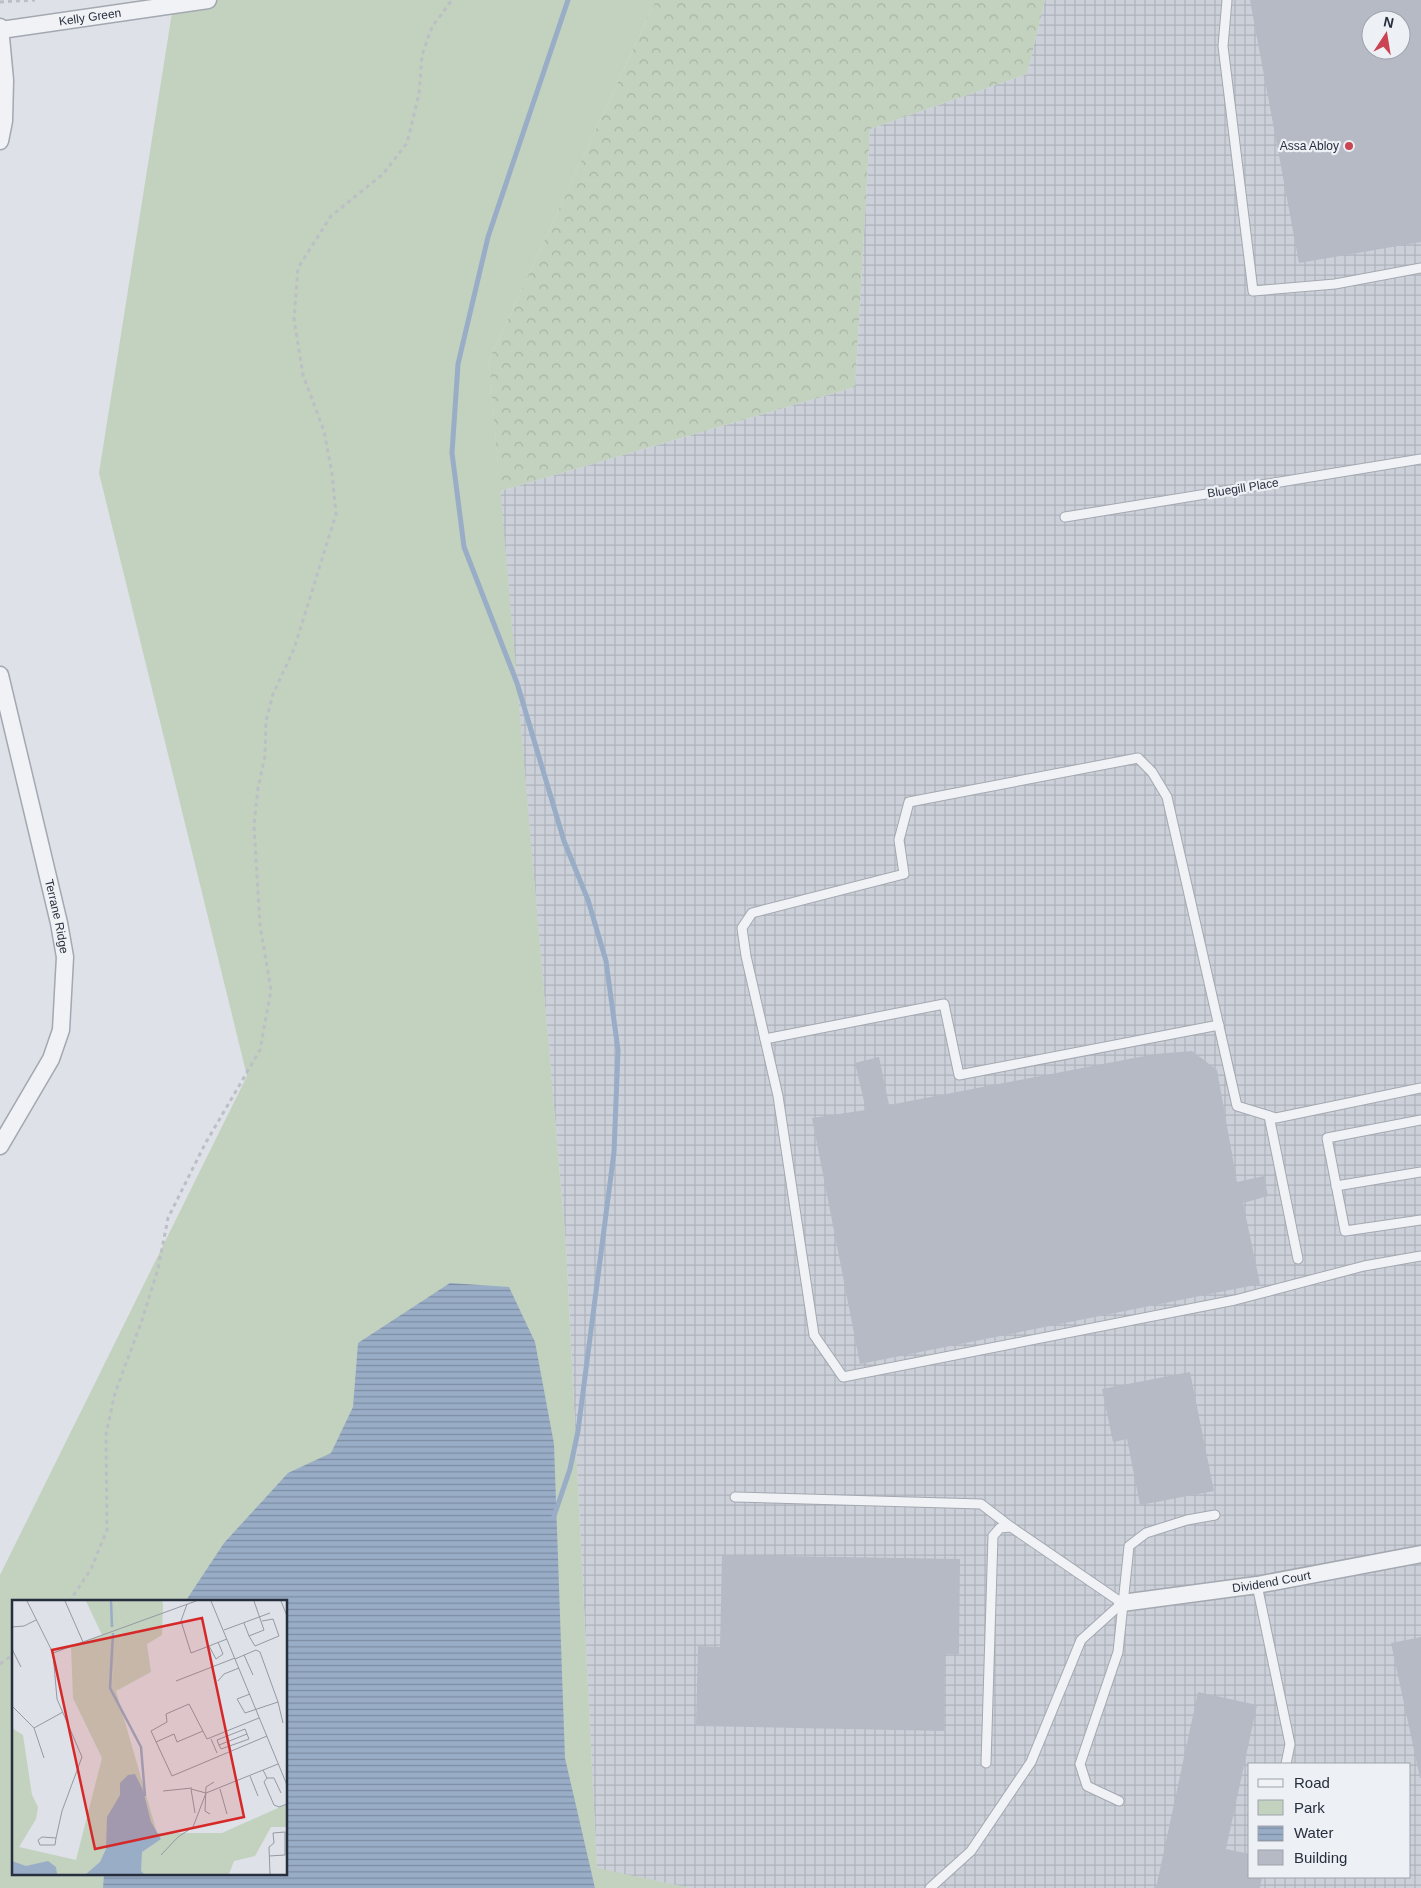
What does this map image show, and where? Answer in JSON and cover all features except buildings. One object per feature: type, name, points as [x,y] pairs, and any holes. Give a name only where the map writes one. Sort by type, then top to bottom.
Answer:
[{"type":"street","name":"Kelly Green","points":[[1,28],[208,0]]},
{"type":"street","points":[[0,141],[4,121],[5,80],[1,28]]},
{"type":"street","name":"Terrane Ridge","points":[[0,675],[65,957],[62,1030],[52,1059],[0,1146]]},
{"type":"street","name":"Dividend Court","points":[[1122,1603],[1257,1585],[1421,1554]]},
{"type":"lane","points":[[1227,0],[1223,46],[1253,291],[1335,284],[1421,268]]},
{"type":"lane","name":"Bluegill Place","points":[[1065,517],[1421,459]]},
{"type":"lane","points":[[1421,1088],[1276,1118],[1237,1106],[1168,797],[1152,772],[1138,758],[909,802],[900,840],[904,874],[752,913],[742,928],[746,956],[778,1096],[814,1334],[843,1377],[1235,1300],[1364,1266],[1421,1256]]},
{"type":"lane","points":[[765,1039],[944,1004],[959,1076],[1219,1025]]},
{"type":"lane","points":[[1268,1116],[1298,1259]]},
{"type":"lane","points":[[1421,1120],[1327,1138],[1345,1231],[1421,1220]]},
{"type":"lane","points":[[1336,1186],[1421,1172]]},
{"type":"lane","points":[[735,1498],[981,1504],[1011,1527],[1122,1603]]},
{"type":"lane","points":[[1119,1801],[1087,1786],[1080,1764],[1118,1652],[1129,1546],[1146,1533],[1187,1520],[1215,1515]]},
{"type":"lane","points":[[986,1763],[993,1536],[1000,1528],[1011,1527]]},
{"type":"lane","points":[[1257,1585],[1290,1744],[1286,1763]]},
{"type":"lane","points":[[930,1888],[971,1851],[1031,1762],[1081,1640],[1122,1603]]},
{"type":"path","points":[[0,2],[35,0]]},
{"type":"path","points":[[70,1600],[91,1569],[107,1530],[106,1434],[115,1393],[141,1323],[155,1278],[168,1218],[205,1144],[260,1050],[271,990],[260,925],[254,825],[258,788],[265,756],[266,721],[273,694],[294,649],[336,514],[332,473],[324,431],[303,376],[294,319],[298,268],[331,216],[384,174],[407,143],[419,94],[422,55],[432,27],[452,0]]},
{"type":"path","points":[[0,1664],[12,1655]]},
{"type":"shaded area","points":[[1045,0],[1421,0],[1421,1888],[690,1888],[597,1869],[566,1245],[500,491],[855,387],[870,129],[1027,74]]},
{"type":"green space","points":[[174,0],[656,0],[489,360],[566,1245],[597,1868],[690,1888],[0,1888],[0,1575],[247,1076],[99,473]]},
{"type":"green space","points":[[656,0],[1045,0],[1027,74],[870,129],[855,387],[500,491],[489,360]]},
{"type":"water","points":[[450,1283],[509,1287],[535,1342],[554,1444],[565,1758],[595,1888],[103,1888],[104,1876],[288,1876],[288,1600],[186,1600],[224,1543],[288,1473],[331,1453],[353,1407],[358,1343]]},
{"type":"waterway","points":[[554,1516],[570,1469],[578,1431],[614,1152],[618,1050],[606,961],[588,900],[564,841],[517,683],[464,547],[452,453],[458,364],[488,237],[568,0]]},
{"type":"place","name":"Assa Abloy","points":[[1349,146]]}]
